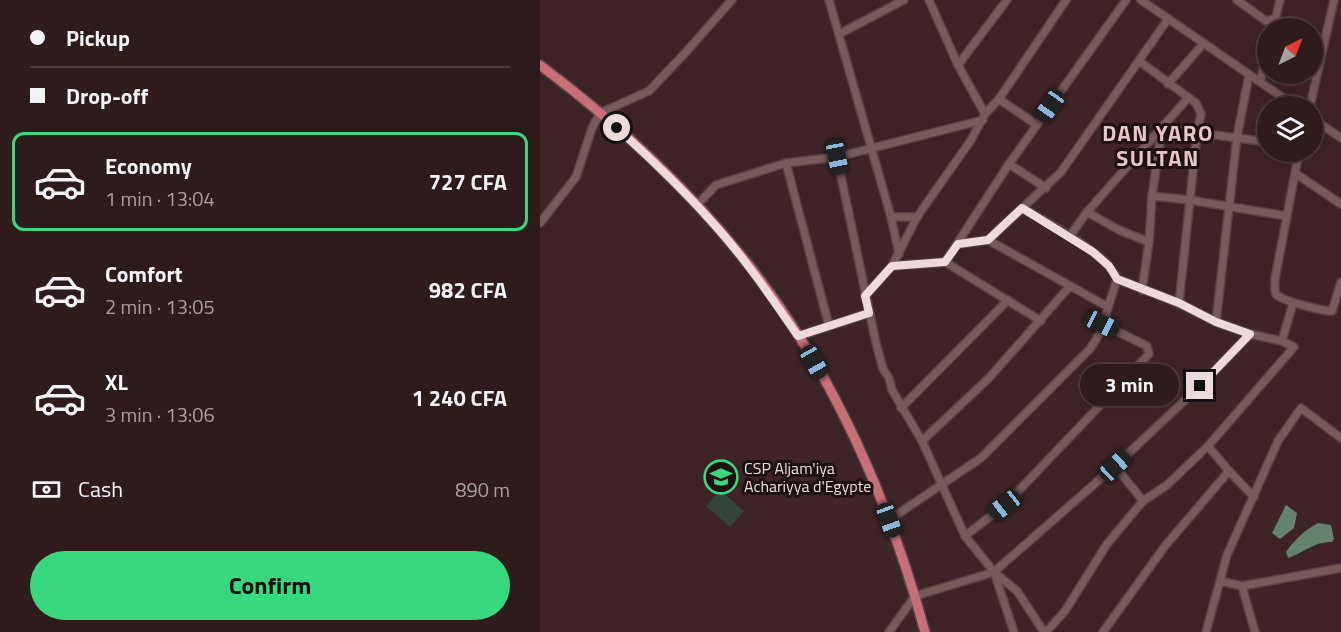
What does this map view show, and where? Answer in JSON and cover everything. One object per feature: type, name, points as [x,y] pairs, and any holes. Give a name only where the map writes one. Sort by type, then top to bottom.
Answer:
[{"type":"highway","points":[[540,65],[651,158],[697,205],[741,257],[798,336],[844,416],[867,466],[889,520],[926,632]]},
{"type":"street","points":[[540,223],[576,177],[592,128],[600,113],[649,91],[732,0]]},
{"type":"street","points":[[829,0],[891,217],[899,254]]},
{"type":"street","points":[[929,0],[984,117]]},
{"type":"street","points":[[958,65],[1007,0]]},
{"type":"street","points":[[865,296],[892,266],[917,217],[1066,0]]},
{"type":"street","points":[[945,262],[1009,164],[1126,0]]},
{"type":"street","points":[[1141,0],[1257,80]]},
{"type":"street","points":[[1237,0],[1262,18]]},
{"type":"street","points":[[1275,18],[1280,0]]},
{"type":"street","points":[[1312,96],[1334,0]]},
{"type":"street","points":[[839,34],[901,1]]},
{"type":"street","points":[[958,244],[988,240],[1046,188],[1060,172],[1168,19]]},
{"type":"street","points":[[1168,84],[1204,43]]},
{"type":"street","points":[[1139,61],[1196,103],[1201,114],[1179,303]]},
{"type":"street","points":[[1216,322],[1238,137],[1249,75]]},
{"type":"street","points":[[1263,84],[1280,96]]},
{"type":"street","points":[[1070,236],[1087,212],[1188,98]]},
{"type":"street","points":[[999,99],[1036,125]]},
{"type":"street","points":[[697,205],[716,185],[786,164],[837,157],[984,117]]},
{"type":"street","points":[[1323,126],[1341,138]]},
{"type":"street","points":[[1162,128],[1257,140]]},
{"type":"street","points":[[1143,290],[1152,196],[1162,128]]},
{"type":"street","points":[[837,157],[865,296],[883,369],[902,408],[922,441],[965,536],[994,572],[1017,591],[1045,632],[1065,611],[1107,544],[1143,501],[1167,484],[1208,446],[1294,347],[1282,341],[1250,334],[1216,322],[1179,303],[1117,279],[1109,266],[1070,236],[1022,208]]},
{"type":"street","points":[[1297,162],[1275,279],[1276,292],[1278,296],[1293,303],[1332,311],[1341,282]]},
{"type":"street","points":[[786,164],[829,326]]},
{"type":"street","points":[[1009,164],[1046,188]]},
{"type":"street","points":[[1295,173],[1341,204]]},
{"type":"street","points":[[1152,196],[1229,205],[1286,216]]},
{"type":"street","points":[[1087,212],[1119,230],[1149,242]]},
{"type":"street","points":[[891,217],[917,217]]},
{"type":"street","points":[[988,240],[1108,307]]},
{"type":"street","points":[[892,266],[945,262],[1041,321]]},
{"type":"street","points":[[889,520],[942,482],[981,458],[1090,349],[1100,333],[1117,279]]},
{"type":"street","points":[[922,441],[989,378],[1070,286]]},
{"type":"street","points":[[902,408],[1008,300]]},
{"type":"street","points":[[1282,341],[1293,303]]},
{"type":"street","points":[[798,336],[869,313]]},
{"type":"street","points":[[965,536],[1005,505],[1149,354],[1147,346],[1102,324]]},
{"type":"street","points":[[889,632],[915,596],[994,572],[1115,466],[1200,386],[1250,334]]},
{"type":"street","points":[[1206,632],[1227,555],[1278,441],[1301,408],[1341,438]]},
{"type":"street","points":[[1208,446],[1254,497]]},
{"type":"street","points":[[1115,466],[1143,501]]},
{"type":"street","points":[[1103,632],[1165,546],[1229,471]]},
{"type":"street","points":[[1220,581],[1242,586],[1341,568]]},
{"type":"street","points":[[994,572],[1014,632]]},
{"type":"street","points":[[1242,586],[1255,632]]},
{"type":"shaded area","points":[[720,490],[744,511],[730,527],[706,506]]},
{"type":"shaded area","points":[[1286,505],[1297,513],[1294,528],[1280,539],[1272,533]]},
{"type":"shaded area","points":[[1318,523],[1331,525],[1334,539],[1332,542],[1315,545],[1288,558],[1286,552],[1293,543]]},
{"type":"place","name":"CSP Aljam'iya Achariyya d'Egypte","points":[[721,477]]},
{"type":"district","name":"DAN YARO SULTAN","points":[[1158,146]]},
{"type":"route","points":[[617,128],[651,158],[714,223],[762,284],[798,336],[869,313],[865,296],[892,266],[945,262],[958,244],[988,240],[1022,208],[1093,252],[1109,266],[1117,279],[1179,303],[1216,322],[1250,334],[1200,386]]}]
